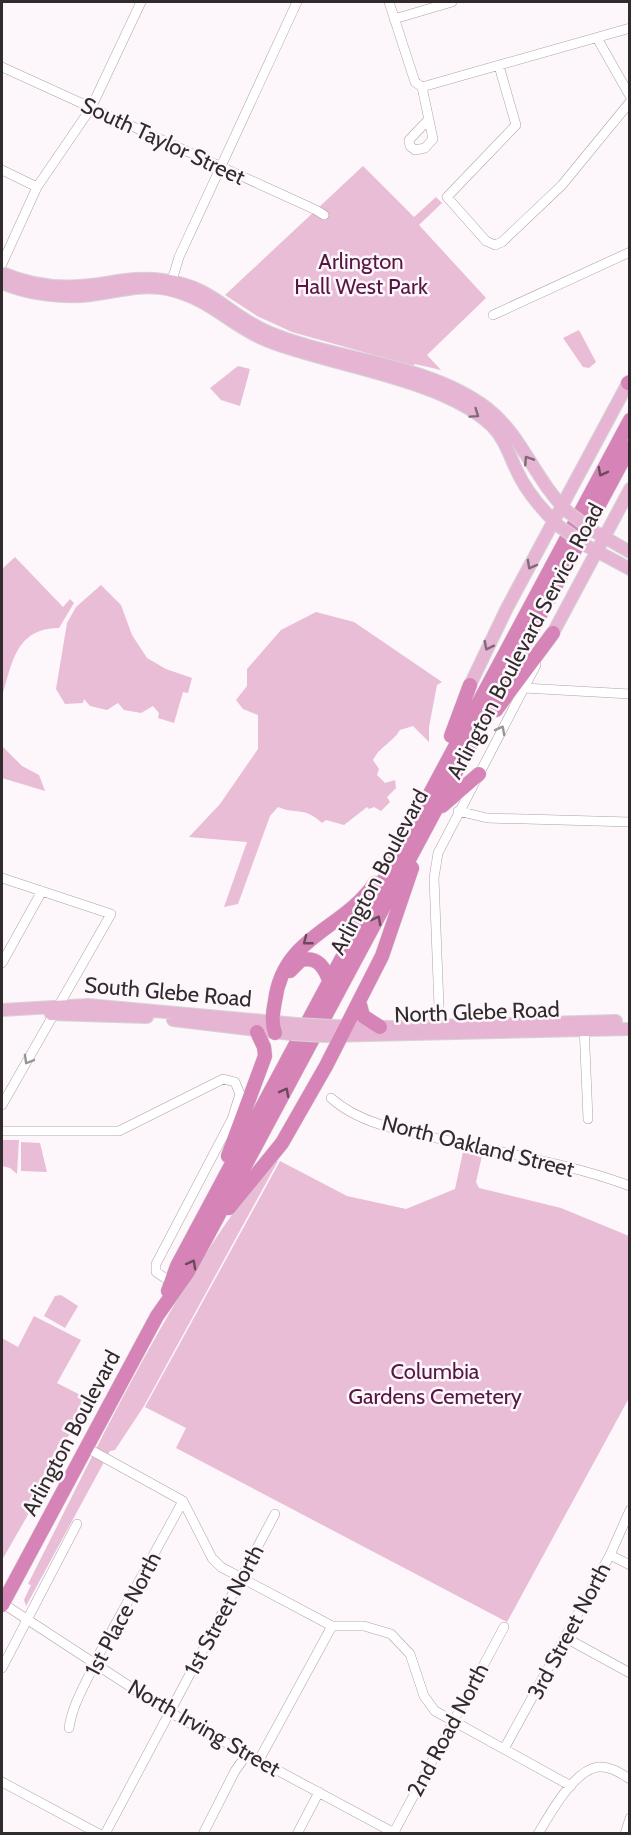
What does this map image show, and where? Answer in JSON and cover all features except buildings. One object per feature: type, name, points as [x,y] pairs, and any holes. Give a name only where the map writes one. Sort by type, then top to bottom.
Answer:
[{"type":"highway","name":"Arlington Boulevard","points":[[159,1312],[188,1272],[209,1233],[414,837],[431,790],[630,420]]},
{"type":"highway","name":"Arlington Boulevard","points":[[4,1601],[159,1312],[171,1282],[215,1196],[330,983],[414,837],[434,814],[630,447]]},
{"type":"highway","points":[[473,740],[553,633]]},
{"type":"highway","points":[[431,790],[431,780],[456,725],[470,685]]},
{"type":"highway","points":[[434,814],[479,774]]},
{"type":"highway","points":[[209,1233],[282,1143],[335,1031],[359,1001],[385,949],[414,837]]},
{"type":"highway","points":[[275,1026],[279,982],[292,957],[307,940],[342,918],[361,901],[414,837]]},
{"type":"highway","points":[[275,1026],[285,986],[298,962],[310,958],[319,962],[330,983]]},
{"type":"highway","points":[[359,1001],[363,1016],[380,1027]]},
{"type":"highway","points":[[215,1196],[265,1056],[264,1047],[257,1032]]},
{"type":"main road","points":[[2,273],[29,282],[62,287],[131,279],[214,296],[267,331],[396,368],[465,394],[501,422],[565,510],[600,535],[630,552]]},
{"type":"main road","points":[[2,283],[31,292],[60,296],[170,286],[213,306],[245,329],[267,341],[453,400],[492,426],[505,444],[530,494],[557,524],[593,549],[630,569]]},
{"type":"main road","name":"Arlington Boulevard Service Road","points":[[470,685],[565,510],[629,382]]},
{"type":"main road","name":"Arlington Boulevard Service Road","points":[[553,633],[600,535],[630,489]]},
{"type":"main road","name":"South Glebe Road","points":[[2,1018],[88,1005],[217,1022],[335,1031]]},
{"type":"main road","name":"South Glebe Road","points":[[2,1010],[57,1010]]},
{"type":"main road","name":"North Glebe Road","points":[[335,1031],[440,1030],[584,1025],[630,1021]]},
{"type":"main road","name":"South Glebe Road","points":[[217,1022],[257,1032],[275,1026]]},
{"type":"main road","name":"North Glebe Road","points":[[584,1025],[630,1029]]},
{"type":"main road","name":"North Glebe Road","points":[[335,1031],[380,1027],[440,1030]]},
{"type":"street","points":[[2,264],[38,187],[91,108],[141,2]]},
{"type":"street","points":[[170,286],[179,257],[297,2]]},
{"type":"street","points":[[389,2],[415,82],[422,87],[429,119]]},
{"type":"street","points":[[394,19],[452,2]]},
{"type":"street","points":[[422,87],[630,28]]},
{"type":"street","points":[[597,38],[629,91]]},
{"type":"street","points":[[499,66],[516,124],[447,194],[448,199],[486,241],[495,245],[502,242],[562,185],[630,102]]},
{"type":"street","name":"South Taylor Street","points":[[2,67],[324,215]]},
{"type":"street","points":[[2,170],[38,187]]},
{"type":"street","points":[[493,315],[630,252]]},
{"type":"street","name":"Arlington Boulevard Service Road","points":[[440,1030],[435,872],[438,853],[553,633]]},
{"type":"street","points":[[524,688],[630,694]]},
{"type":"street","points":[[458,812],[488,818],[630,822]]},
{"type":"street","points":[[2,878],[111,915],[2,1105]]},
{"type":"street","points":[[2,963],[42,891]]},
{"type":"street","points":[[584,1025],[588,1119]]},
{"type":"street","points":[[2,1131],[119,1131],[223,1079],[229,1079],[237,1084],[240,1091],[238,1104],[215,1155],[156,1264],[157,1273],[171,1282]]},
{"type":"street","name":"North Oakland Street","points":[[331,1098],[359,1117],[424,1135],[573,1169],[630,1186]]},
{"type":"street","points":[[87,1448],[183,1501],[212,1558],[221,1567],[332,1626],[364,1626],[391,1634],[410,1654],[428,1703],[453,1722],[571,1786]]},
{"type":"street","name":"1st Place North","points":[[69,1728],[75,1700],[183,1501]]},
{"type":"street","name":"3rd Street North","points":[[504,1749],[610,1555],[630,1510]]},
{"type":"street","name":"1st Street North","points":[[105,1833],[275,1514]]},
{"type":"street","points":[[2,1668],[23,1616],[77,1524]]},
{"type":"street","points":[[610,1555],[630,1565]]},
{"type":"street","name":"North Irving Street","points":[[4,1601],[23,1616],[169,1712],[394,1833]]},
{"type":"street","points":[[259,1760],[332,1626]]},
{"type":"street","name":"2nd Road North","points":[[394,1833],[504,1627]]},
{"type":"street","points":[[566,1638],[630,1673]]},
{"type":"street","points":[[202,1833],[235,1771],[247,1754]]},
{"type":"street","points":[[538,1833],[580,1776],[597,1767],[610,1768],[630,1779]]},
{"type":"street","points":[[2,1782],[99,1833]]},
{"type":"street","points":[[297,1833],[319,1792]]},
{"type":"street","points":[[625,1833],[630,1818]]},
{"type":"green space","name":"Arlington Hall West Park","points":[[363,166],[414,217],[436,197],[442,203],[419,225],[486,298],[427,355],[441,370],[415,364],[413,366],[292,332],[257,316],[225,295]]},
{"type":"green space","points":[[579,330],[596,362],[589,368],[583,367],[563,338]]},
{"type":"green space","points":[[238,366],[250,369],[240,406],[221,400],[210,388]]},
{"type":"green space","points":[[15,557],[63,607],[70,599],[74,603],[59,628],[33,634],[18,650],[2,697],[2,569]]},
{"type":"green space","points":[[101,585],[121,605],[132,635],[147,658],[166,669],[192,678],[188,693],[183,692],[174,723],[158,718],[159,713],[153,706],[141,713],[124,710],[118,703],[107,710],[90,706],[84,699],[83,703],[65,704],[56,689],[67,623],[76,607]]},
{"type":"green space","points":[[316,612],[354,622],[442,682],[437,685],[429,727],[429,742],[413,726],[400,730],[376,755],[373,760],[379,769],[377,775],[385,783],[395,780],[396,788],[387,797],[390,802],[381,811],[374,807],[369,809],[367,807],[344,825],[326,820],[322,823],[310,814],[278,807],[270,816],[238,904],[224,907],[247,842],[189,837],[220,804],[258,749],[258,715],[243,709],[236,700],[247,686],[247,669],[281,630]]},
{"type":"green space","points":[[2,746],[22,766],[39,775],[45,791],[2,778]]},
{"type":"green space","points":[[2,1140],[19,1140],[17,1174],[10,1168],[2,1166]]},
{"type":"green space","points":[[21,1142],[40,1143],[47,1172],[21,1171]]},
{"type":"green space","name":"Columbia Gardens Cemetery","points":[[463,1152],[482,1156],[476,1182],[479,1188],[561,1208],[629,1236],[629,1398],[507,1622],[176,1448],[186,1428],[145,1407],[280,1161],[347,1196],[406,1209],[455,1189]]},
{"type":"green space","points":[[274,1158],[278,1161],[144,1406],[115,1450],[110,1451],[26,1606],[24,1600],[31,1585],[28,1584],[140,1364],[203,1258],[237,1207]]},
{"type":"green space","points":[[61,1295],[78,1306],[65,1328],[44,1316],[55,1296]]},
{"type":"green space","points":[[34,1316],[81,1340],[57,1383],[94,1402],[67,1438],[63,1437],[44,1473],[33,1506],[2,1560],[2,1338],[18,1347]]}]
